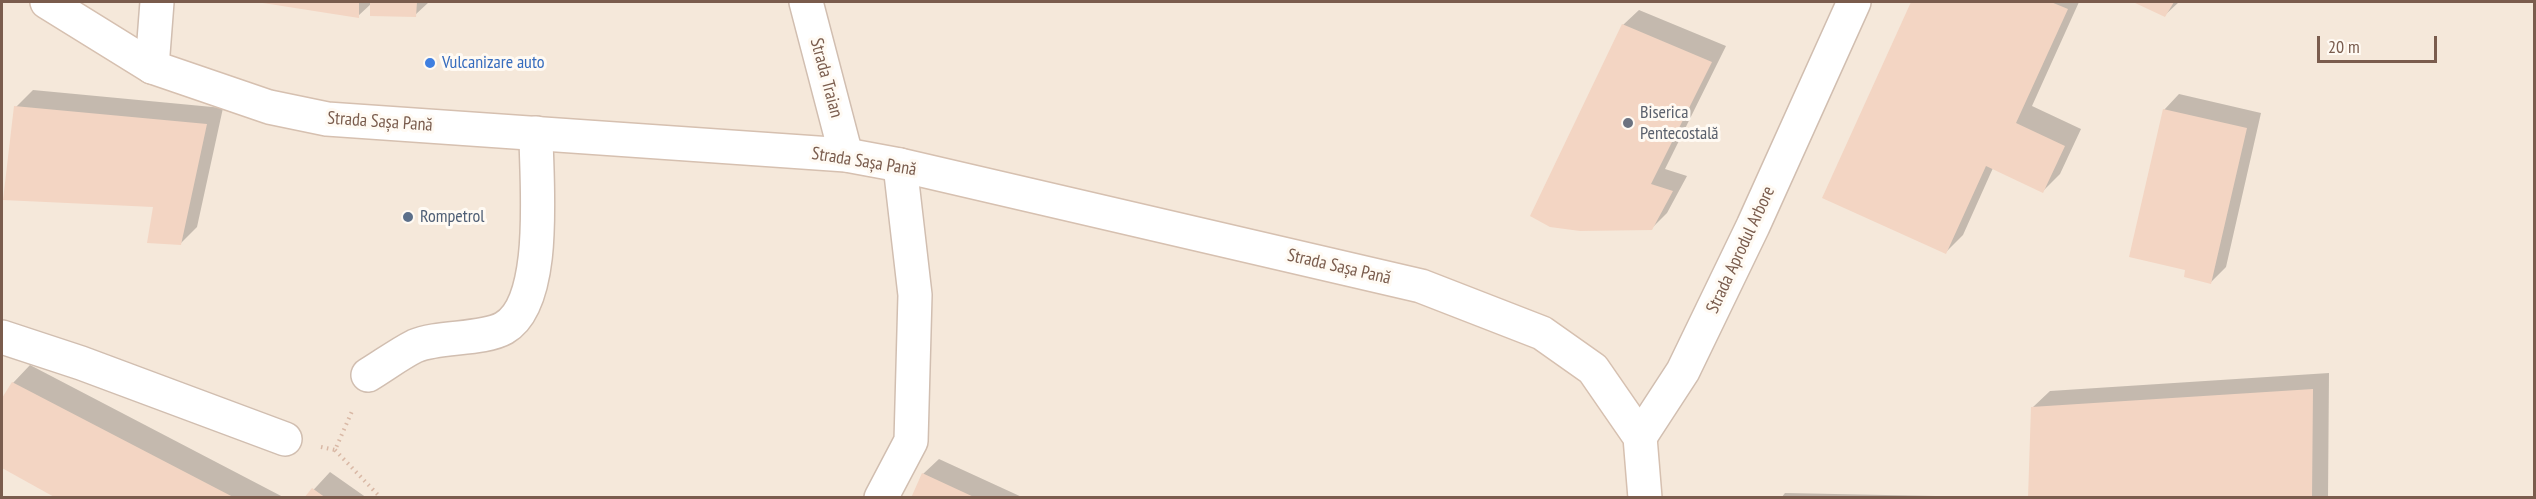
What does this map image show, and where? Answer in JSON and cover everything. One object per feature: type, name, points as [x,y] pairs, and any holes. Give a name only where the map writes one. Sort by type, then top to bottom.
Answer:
[{"type":"street","name":"Strada Sașa Pană","points":[[47,2],[152,67],[269,107],[327,119],[846,155],[900,165],[1421,286],[1475,305],[1542,333],[1593,369],[1640,437]]},
{"type":"street","points":[[152,67],[158,2]]},
{"type":"street","name":"Strada Traian","points":[[806,2],[846,155]]},
{"type":"street","name":"Strada Aprodul Arbore","points":[[1640,437],[1683,371],[1753,226],[1854,2]]},
{"type":"street","points":[[368,375],[416,346],[503,329],[519,315],[531,286],[537,261],[536,133]]},
{"type":"street","points":[[881,498],[911,441],[915,295],[900,165]]},
{"type":"street","points":[[2,337],[81,363],[285,439]]},
{"type":"street","points":[[1640,437],[1644,498]]},
{"type":"path","points":[[335,450],[368,375]]},
{"type":"path","points":[[285,439],[335,450],[381,498]]},
{"type":"shaded area","points":[[2,2],[2534,2],[2534,497],[2,497]]},
{"type":"building","points":[[359,2],[359,18],[263,3]]},
{"type":"building","points":[[370,2],[417,2],[416,17],[370,16]]},
{"type":"building","points":[[1911,2],[2051,2],[2068,9],[2016,123],[2065,146],[2043,193],[1986,166],[1946,254],[1822,198]]},
{"type":"building","points":[[2133,2],[2174,2],[2165,17]]},
{"type":"building","name":"Biserica Pentecostală","points":[[1622,24],[1712,62],[1651,184],[1673,191],[1652,230],[1580,231],[1550,227],[1530,216]]},
{"type":"building","points":[[14,106],[207,124],[181,245],[147,243],[153,207],[3,200]]},
{"type":"building","points":[[2163,109],[2247,128],[2211,284],[2184,277],[2185,270],[2129,257]]},
{"type":"building","points":[[12,382],[235,498],[56,498],[2,468],[2,398]]},
{"type":"building","points":[[2313,389],[2312,498],[2028,498],[2031,407]]},
{"type":"building","points":[[922,473],[976,498],[911,498]]},
{"type":"building","points":[[312,488],[326,498],[304,498]]},
{"type":"place","name":"Vulcanizare auto","points":[[430,63]]},
{"type":"place","name":"Biserica Pentecostală","points":[[1628,123]]},
{"type":"place","name":"Rompetrol","points":[[408,217]]}]
